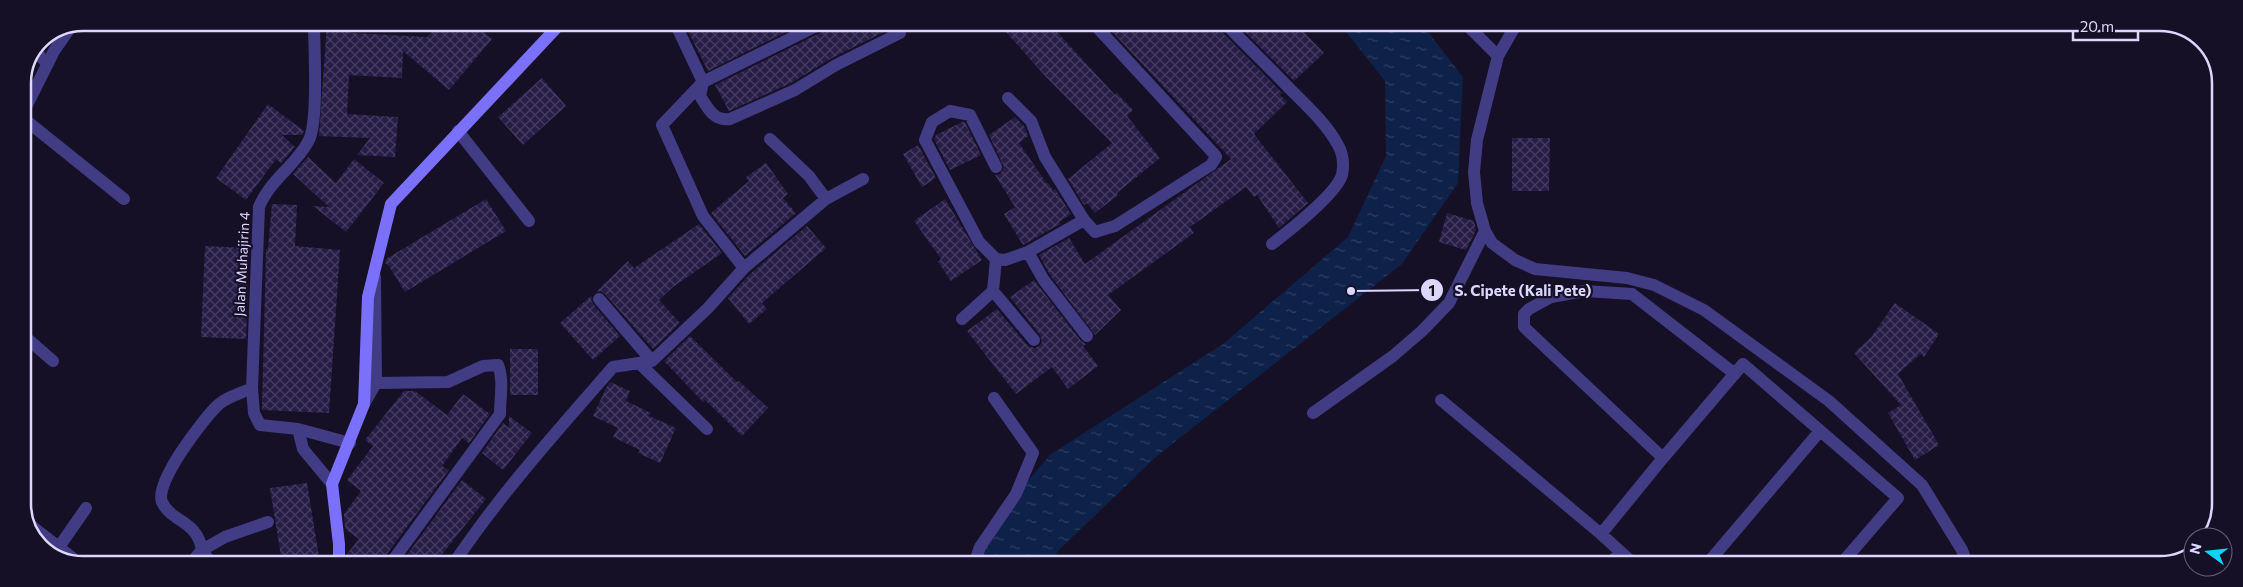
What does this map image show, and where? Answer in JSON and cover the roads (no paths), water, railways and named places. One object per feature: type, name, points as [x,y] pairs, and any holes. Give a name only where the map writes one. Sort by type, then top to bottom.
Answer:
[{"type":"street","name":"Jalan Muhajirin 4","points":[[298,429],[260,425],[254,413],[252,388],[259,207],[267,192],[310,139],[315,71],[314,31]]},
{"type":"street","points":[[364,404],[368,297],[391,204],[553,31]]},
{"type":"street","points":[[679,31],[703,82],[700,96],[712,114],[723,120],[730,120],[771,102],[836,65],[900,33]]},
{"type":"street","points":[[744,268],[703,216],[662,126],[703,82],[806,31]]},
{"type":"street","points":[[1008,98],[1031,120],[1045,157],[1084,220],[1095,232],[1115,226],[1211,165],[1216,157],[1100,31]]},
{"type":"street","points":[[1233,31],[1318,117],[1339,146],[1342,155],[1341,177],[1332,189],[1313,210],[1272,244]]},
{"type":"street","points":[[1473,31],[1498,56]]},
{"type":"street","points":[[1512,31],[1498,56],[1477,140],[1474,172],[1477,203],[1485,231],[1492,244],[1515,260],[1535,269],[1627,278],[1654,285],[1704,310],[1829,401],[1922,485],[1951,530],[1964,556]]},
{"type":"street","points":[[31,90],[66,34]]},
{"type":"street","points":[[40,56],[48,64]]},
{"type":"street","points":[[996,168],[970,115],[950,111],[932,122],[925,140],[979,242],[996,259],[1011,258],[1028,252],[1084,220]]},
{"type":"street","points":[[31,125],[124,199]]},
{"type":"street","points":[[458,131],[529,221]]},
{"type":"street","points":[[770,139],[809,176],[826,199]]},
{"type":"street","points":[[459,556],[481,524],[562,423],[613,366],[646,362],[708,308],[744,268],[826,199],[863,179]]},
{"type":"street","points":[[1314,413],[1393,356],[1449,303],[1485,231]]},
{"type":"street","points":[[1028,252],[1043,279],[1087,336]]},
{"type":"street","points":[[962,319],[993,291],[996,259]]},
{"type":"street","points":[[339,556],[332,484],[364,404],[376,383],[375,265]]},
{"type":"street","points":[[993,291],[1034,340]]},
{"type":"street","points":[[1663,458],[1524,327],[1523,320],[1529,309],[1551,297],[1584,291],[1632,294],[1735,374]]},
{"type":"street","points":[[599,299],[646,362],[706,429]]},
{"type":"street","points":[[31,341],[53,361]]},
{"type":"street","points":[[1601,534],[1743,364],[1898,498],[1848,556]]},
{"type":"street","points":[[376,383],[448,382],[483,366],[490,365],[498,365],[502,376],[500,414],[397,556]]},
{"type":"street","points":[[206,556],[202,550],[200,539],[191,527],[163,503],[160,494],[164,481],[195,433],[219,403],[252,388]]},
{"type":"street","points":[[977,556],[980,547],[1016,494],[1033,453],[994,398]]},
{"type":"street","points":[[1442,400],[1625,556]]},
{"type":"street","points":[[332,484],[303,449],[298,429],[350,443]]},
{"type":"street","points":[[1714,556],[1820,431]]},
{"type":"street","points":[[59,547],[86,508]]},
{"type":"street","points":[[197,556],[202,550],[226,537],[268,522]]},
{"type":"street","points":[[41,533],[66,553]]},
{"type":"street","points":[[1617,556],[1620,552]]},
{"type":"water","points":[[1345,31],[1427,31],[1463,77],[1458,183],[1402,264],[1158,455],[1055,556],[979,556],[1016,494],[1051,454],[1223,344],[1348,237],[1386,156],[1385,81]]},
{"type":"place","name":"S. Cipete (Kali Pete)","points":[[1351,291]]}]
